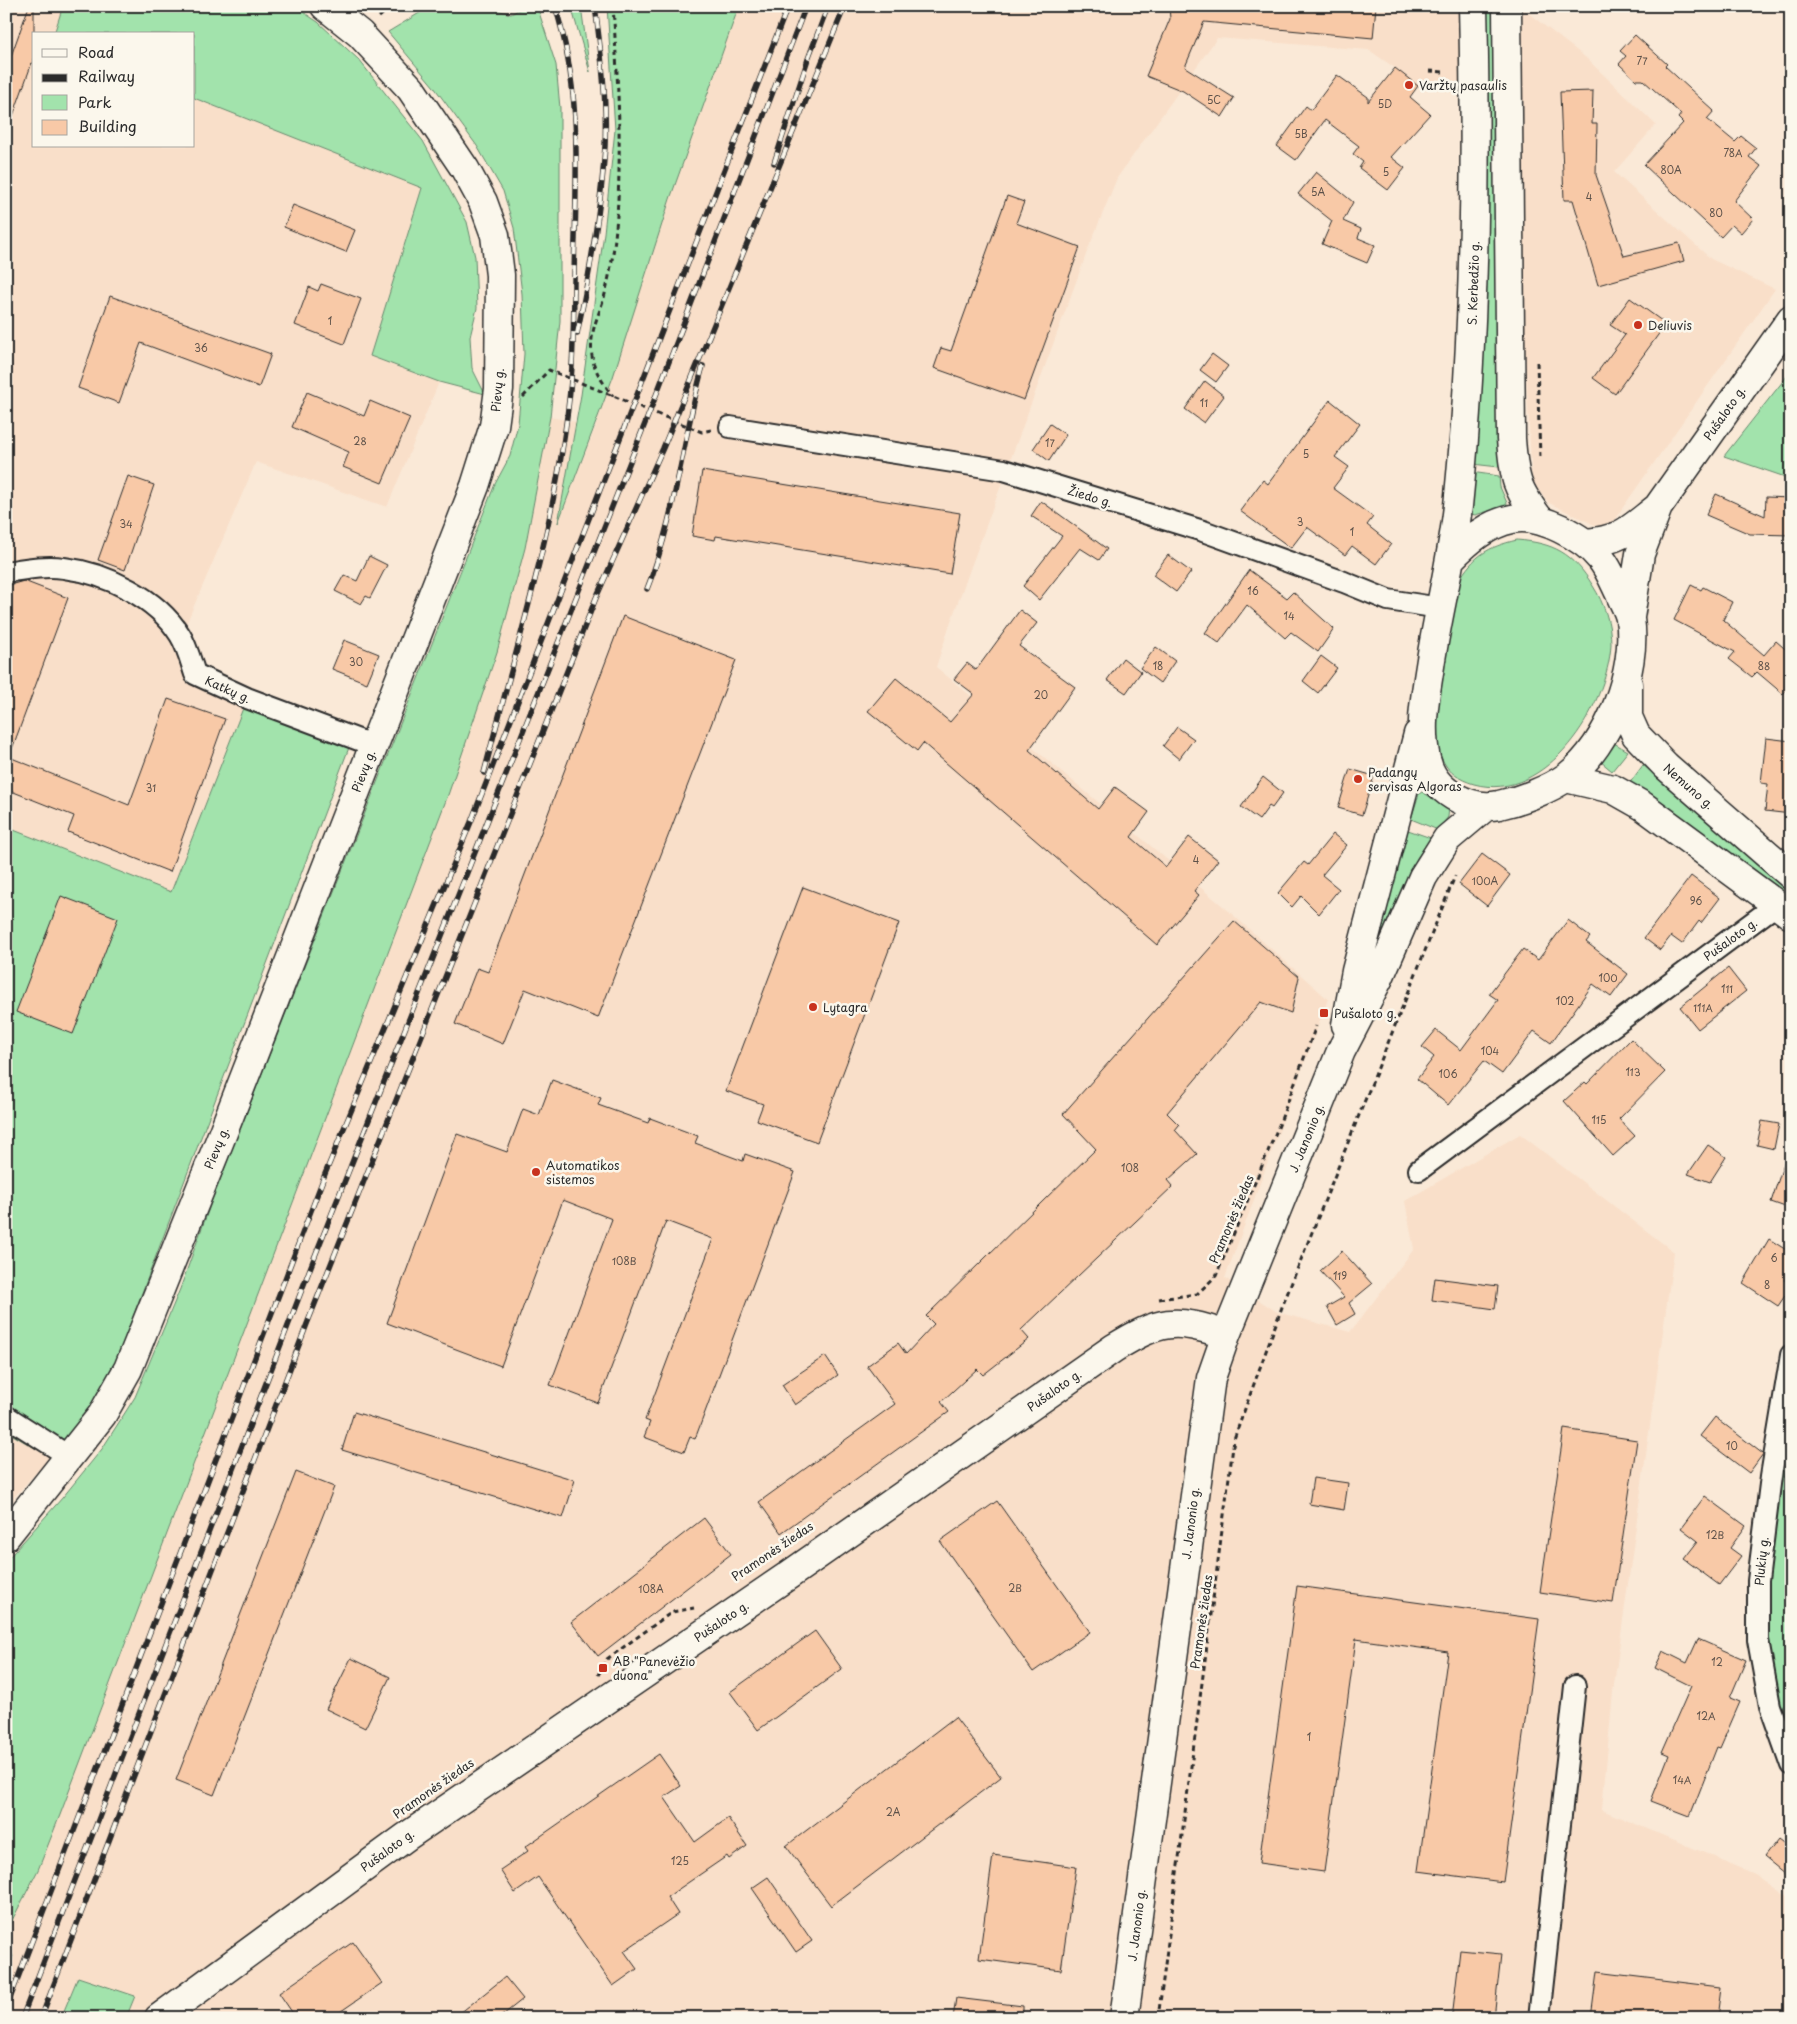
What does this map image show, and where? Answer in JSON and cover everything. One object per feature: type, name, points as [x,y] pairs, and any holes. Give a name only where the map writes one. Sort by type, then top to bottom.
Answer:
[{"type":"main road","name":"Pievų g.","points":[[6,1536],[102,1415],[128,1369],[224,1130],[372,745],[476,486],[494,426],[499,389],[500,276],[495,235],[483,202],[465,168],[410,89],[360,34],[325,6]]},
{"type":"main road","name":"S. Kerbedžio g.","points":[[1422,721],[1450,558],[1462,457],[1474,296],[1473,6]]},
{"type":"main road","points":[[1507,6],[1510,440],[1514,471],[1522,495],[1540,520]]},
{"type":"main road","name":"Pušaloto g.","points":[[1630,617],[1640,554],[1658,507],[1791,319]]},
{"type":"main road","name":"Pušaloto g.","points":[[1586,543],[1606,542],[1623,536],[1658,507]]},
{"type":"main road","points":[[1450,558],[1481,531],[1495,524],[1524,517],[1540,520],[1586,543],[1601,559],[1611,575],[1630,617]]},
{"type":"main road","name":"Nemuno g.","points":[[1630,617],[1628,717],[1636,735],[1666,766],[1791,875]]},
{"type":"main road","points":[[1422,721],[1427,764],[1439,783],[1456,798],[1485,807],[1527,796],[1566,778],[1582,763],[1603,735],[1628,676]]},
{"type":"main road","name":"J. Janonio g.","points":[[1341,1051],[1356,971],[1422,721]]},
{"type":"main road","points":[[1566,778],[1613,789],[1643,806],[1783,910]]},
{"type":"main road","name":"J. Janonio g.","points":[[1124,2018],[1211,1378],[1226,1335],[1341,1051],[1379,978],[1423,877],[1447,839],[1485,807]]},
{"type":"main road","name":"Pušaloto g.","points":[[159,2018],[406,1836],[789,1575],[1114,1348],[1144,1330],[1176,1323],[1199,1326],[1226,1335]]},
{"type":"street","name":"Žiedo g.","points":[[730,427],[1004,470],[1203,531],[1388,600],[1440,608]]},
{"type":"street","name":"Katkų g.","points":[[6,572],[32,568],[63,568],[101,578],[133,593],[161,610],[181,636],[195,674],[247,698],[372,745]]},
{"type":"street","name":"Pušaloto g.","points":[[1419,1170],[1783,910]]},
{"type":"street","name":"Plukių g.","points":[[1791,1355],[1772,1466],[1758,1581],[1760,1650],[1770,1706],[1791,1765]]},
{"type":"street","points":[[6,1416],[70,1457]]},
{"type":"street","points":[[1539,2018],[1575,1686]]},
{"type":"path","points":[[613,6],[620,114],[616,228],[606,292],[595,318],[592,337],[592,358],[601,380],[613,396]]},
{"type":"path","points":[[1428,71],[1444,72]]},
{"type":"path","points":[[522,398],[549,370],[702,432],[730,427]]},
{"type":"path","name":"Pramonės žiedas","points":[[1158,2018],[1234,1439],[1282,1307],[1456,872]]},
{"type":"path","name":"Pramonės žiedas","points":[[1157,1300],[1163,1297],[1197,1294],[1216,1276],[1279,1125],[1316,1026]]},
{"type":"path","points":[[595,1683],[599,1670],[608,1659],[672,1612],[701,1606]]},
{"type":"shaded area","points":[[6,6],[63,6],[55,32],[32,32],[32,148],[195,148],[195,98],[423,188],[370,356],[439,382],[387,507],[256,462],[181,636],[195,674],[247,698],[171,893],[6,827]]},
{"type":"shaded area","points":[[739,6],[1461,6],[1463,94],[1418,86],[1376,139],[1352,121],[1395,68],[1369,50],[1217,38],[1117,178],[1087,252],[951,621],[936,667],[1224,907],[1328,999],[1225,1278],[1277,1312],[1350,1332],[1414,1249],[1405,1201],[1520,1134],[1674,1252],[1613,1692],[1602,1810],[1755,1874],[1791,1899],[1791,2018],[126,2018],[135,1997],[78,1977],[61,2018],[6,2018],[6,1975],[13,1956],[6,1947],[6,1932],[38,1870],[60,1815],[448,795],[525,548],[550,417],[576,422],[559,520],[596,425],[670,199]]},
{"type":"shaded area","points":[[1519,6],[1585,57],[1656,125],[1614,172],[1711,259],[1775,289],[1610,526],[1597,526],[1549,503],[1532,482],[1521,277]]},
{"type":"shaded area","points":[[6,1431],[50,1457],[6,1506]]},
{"type":"green space","points":[[63,6],[294,6],[318,22],[359,60],[423,141],[467,222],[475,257],[477,308],[470,337],[472,368],[485,394],[439,382],[370,356],[422,188],[195,98],[195,32],[55,32]]},
{"type":"green space","points":[[431,6],[483,6],[511,14],[526,6],[537,6],[556,65],[560,108],[560,321],[550,417],[525,548],[497,652],[448,795],[60,1815],[38,1870],[6,1932],[6,1561],[63,1497],[102,1449],[135,1397],[180,1289],[212,1200],[495,484],[510,456],[518,424],[524,354],[522,294],[514,228],[503,191],[477,146],[434,87],[388,32]]},
{"type":"green space","points":[[571,6],[581,6],[590,72]]},
{"type":"green space","points":[[607,6],[739,6],[670,199],[613,377],[558,523],[581,395],[604,233],[615,130]]},
{"type":"green space","points":[[1484,6],[1495,6],[1499,467],[1472,464]]},
{"type":"green space","points":[[1791,371],[1791,479],[1724,456]]},
{"type":"green space","points":[[1471,472],[1499,476],[1500,487],[1507,503],[1506,506],[1475,515],[1468,513]]},
{"type":"green space","points":[[1517,540],[1530,541],[1552,547],[1570,558],[1586,575],[1600,599],[1608,621],[1611,644],[1607,669],[1598,695],[1585,721],[1568,745],[1548,765],[1525,779],[1500,786],[1474,784],[1455,775],[1444,762],[1440,755],[1434,726],[1458,582],[1470,565],[1490,549]]},
{"type":"green space","points":[[247,698],[353,737],[115,1364],[89,1411],[50,1457],[6,1431],[6,827],[171,892]]},
{"type":"green space","points":[[1612,742],[1628,751],[1612,771],[1600,761]]},
{"type":"green space","points":[[1643,765],[1791,892],[1791,902],[1629,784]]},
{"type":"green space","points":[[1422,792],[1449,808],[1448,817],[1438,830],[1411,819],[1419,794]]},
{"type":"green space","points":[[1408,830],[1431,838],[1417,858],[1369,972]]},
{"type":"green space","points":[[1791,1396],[1791,1743],[1779,1708],[1766,1637],[1767,1586]]},
{"type":"green space","points":[[6,1947],[13,1956],[6,1975]]},
{"type":"green space","points":[[78,1977],[135,1996],[126,2018],[61,2018]]},
{"type":"building","points":[[29,6],[34,6],[32,63],[9,127],[6,126],[6,70]]},
{"type":"building","points":[[1169,6],[1376,6],[1373,38],[1204,22],[1185,67],[1234,98],[1222,117],[1183,91],[1146,76],[1170,19]]},
{"type":"building","points":[[1635,35],[1667,64],[1665,66],[1714,111],[1707,119],[1735,142],[1741,136],[1756,148],[1749,157],[1761,166],[1734,201],[1753,219],[1741,233],[1732,225],[1721,237],[1644,165],[1683,123],[1678,118],[1681,114],[1643,80],[1636,80],[1619,64],[1626,56],[1620,51]]},
{"type":"building","points":[[1395,68],[1418,86],[1410,97],[1430,114],[1391,157],[1405,168],[1388,190],[1359,168],[1363,162],[1353,154],[1359,146],[1325,120],[1296,160],[1277,146],[1306,106],[1311,110],[1337,75],[1368,97],[1368,102]]},
{"type":"building","points":[[1593,91],[1592,124],[1597,124],[1596,175],[1624,256],[1679,243],[1684,261],[1598,285],[1573,200],[1564,200],[1560,92]]},
{"type":"building","points":[[1316,172],[1353,202],[1343,221],[1361,229],[1358,238],[1375,245],[1367,263],[1322,244],[1332,221],[1298,194]]},
{"type":"building","points":[[1007,196],[1024,202],[1016,223],[1080,247],[1024,400],[934,368],[941,348],[951,351]]},
{"type":"building","points":[[293,205],[355,230],[346,252],[284,227]]},
{"type":"building","points":[[321,284],[361,299],[344,344],[295,325],[309,287],[318,291]]},
{"type":"building","points":[[110,296],[271,354],[259,387],[141,343],[119,403],[78,388]]},
{"type":"building","points":[[1630,298],[1666,324],[1615,394],[1593,378],[1625,335],[1610,325]]},
{"type":"building","points":[[1212,354],[1228,366],[1216,382],[1200,370]]},
{"type":"building","points":[[1205,381],[1224,396],[1204,423],[1185,409]]},
{"type":"building","points":[[307,392],[364,416],[370,401],[410,418],[382,483],[343,467],[349,452],[292,427]]},
{"type":"building","points":[[1330,400],[1360,424],[1335,457],[1349,467],[1333,488],[1373,517],[1367,525],[1391,544],[1376,564],[1352,546],[1345,555],[1307,527],[1291,548],[1240,511],[1263,480],[1268,484]]},
{"type":"building","points":[[1050,424],[1066,435],[1049,461],[1033,449]]},
{"type":"building","points":[[702,471],[960,513],[950,574],[716,536],[715,540],[692,536]]},
{"type":"building","points":[[128,476],[154,485],[125,570],[98,560]]},
{"type":"building","points":[[1716,494],[1765,516],[1766,497],[1791,498],[1791,535],[1750,534],[1706,515]]},
{"type":"building","points":[[1041,501],[1107,549],[1099,560],[1080,548],[1039,600],[1023,586],[1062,536],[1031,516]]},
{"type":"building","points":[[1168,555],[1191,572],[1176,592],[1153,575]]},
{"type":"building","points":[[369,556],[387,565],[370,598],[366,596],[361,604],[335,591],[344,575],[357,581]]},
{"type":"building","points":[[1249,570],[1287,598],[1293,592],[1334,629],[1318,652],[1291,632],[1285,638],[1247,605],[1219,643],[1205,633]]},
{"type":"building","points":[[24,581],[68,598],[9,757],[129,805],[168,699],[225,719],[170,872],[68,832],[74,816],[6,789],[6,586]]},
{"type":"building","points":[[1691,585],[1701,590],[1703,587],[1732,602],[1723,620],[1764,655],[1776,641],[1791,654],[1791,685],[1783,694],[1757,672],[1752,677],[1729,659],[1735,652],[1674,620]]},
{"type":"building","points":[[1020,610],[1037,623],[1019,646],[1075,687],[1029,750],[1098,809],[1115,787],[1149,812],[1131,837],[1166,867],[1189,837],[1218,860],[1194,891],[1199,895],[1157,945],[923,743],[917,751],[868,711],[896,678],[950,722],[974,694],[954,679],[967,663],[976,670]]},
{"type":"building","points":[[623,616],[736,660],[598,1018],[525,989],[503,1044],[455,1024],[477,968],[488,972]]},
{"type":"building","points":[[344,640],[379,654],[367,683],[332,669]]},
{"type":"building","points":[[1156,647],[1175,661],[1160,683],[1140,668]]},
{"type":"building","points":[[1321,656],[1337,668],[1318,693],[1303,681]]},
{"type":"building","points":[[1123,658],[1141,672],[1126,693],[1107,680]]},
{"type":"building","points":[[1177,727],[1194,739],[1179,759],[1163,746]]},
{"type":"building","points":[[1766,738],[1791,741],[1791,814],[1765,811],[1768,784],[1761,783]]},
{"type":"building","points":[[1350,769],[1374,776],[1362,815],[1338,808]]},
{"type":"building","points":[[1263,777],[1283,793],[1272,808],[1269,806],[1259,820],[1241,807]]},
{"type":"building","points":[[1333,834],[1347,845],[1322,875],[1339,889],[1319,914],[1301,896],[1292,907],[1278,893],[1304,862],[1308,865]]},
{"type":"building","points":[[1482,854],[1510,875],[1487,906],[1459,884]]},
{"type":"building","points":[[1691,876],[1720,898],[1701,923],[1699,921],[1682,944],[1671,936],[1660,950],[1644,938]]},
{"type":"building","name":"Lytagra","points":[[803,887],[899,923],[817,1142],[757,1120],[763,1104],[726,1091]]},
{"type":"building","points":[[61,896],[118,918],[73,1034],[16,1012]]},
{"type":"building","points":[[1568,920],[1590,937],[1586,942],[1628,974],[1611,997],[1593,984],[1551,1043],[1534,1031],[1502,1074],[1484,1061],[1448,1105],[1417,1079],[1434,1057],[1422,1047],[1436,1030],[1461,1050],[1498,1000],[1489,994],[1523,949],[1538,960]]},
{"type":"building","points":[[1234,921],[1299,977],[1291,1013],[1261,1002],[1167,1113],[1179,1125],[1175,1130],[1197,1154],[1168,1180],[1173,1186],[1021,1330],[1029,1339],[983,1375],[977,1369],[941,1402],[949,1412],[781,1533],[759,1502],[895,1404],[867,1366],[898,1343],[906,1354],[934,1324],[926,1316],[1096,1149],[1063,1114]]},
{"type":"building","points":[[1728,968],[1746,991],[1698,1029],[1680,1007]]},
{"type":"building","points":[[1631,1039],[1665,1072],[1619,1119],[1635,1136],[1613,1156],[1564,1101],[1585,1082],[1587,1084]]},
{"type":"building","points":[[552,1080],[601,1098],[598,1105],[648,1123],[650,1118],[698,1136],[695,1143],[743,1161],[745,1154],[795,1172],[695,1439],[690,1437],[684,1452],[644,1437],[650,1422],[645,1420],[713,1239],[666,1221],[598,1403],[550,1385],[612,1219],[563,1200],[501,1366],[387,1323],[457,1134],[507,1152],[523,1109],[539,1115]]},
{"type":"building","points":[[1762,1121],[1779,1124],[1774,1149],[1757,1145]]},
{"type":"building","points":[[1708,1145],[1726,1157],[1710,1182],[1688,1174]]},
{"type":"building","points":[[1787,1154],[1791,1154],[1791,1209],[1771,1202]]},
{"type":"building","points":[[1769,1239],[1791,1253],[1791,1270],[1784,1280],[1791,1287],[1778,1306],[1743,1283]]},
{"type":"building","points":[[1342,1251],[1372,1284],[1349,1303],[1355,1314],[1337,1325],[1327,1307],[1344,1297],[1320,1271]]},
{"type":"building","points":[[1435,1278],[1498,1286],[1495,1309],[1432,1300]]},
{"type":"building","points":[[825,1356],[838,1375],[795,1405],[782,1385]]},
{"type":"building","points":[[354,1412],[575,1480],[563,1518],[342,1450]]},
{"type":"building","points":[[1715,1417],[1763,1454],[1749,1473],[1700,1436]]},
{"type":"building","points":[[1564,1429],[1637,1440],[1613,1603],[1540,1592]]},
{"type":"building","points":[[296,1472],[334,1487],[214,1795],[176,1780]]},
{"type":"building","points":[[1313,1478],[1348,1483],[1344,1510],[1309,1504]]},
{"type":"building","points":[[1705,1496],[1746,1526],[1730,1548],[1741,1556],[1719,1585],[1684,1559],[1698,1541],[1681,1528]]},
{"type":"building","points":[[997,1501],[1090,1632],[1033,1672],[940,1541]]},
{"type":"building","points":[[704,1518],[731,1554],[598,1656],[571,1622]]},
{"type":"building","points":[[1297,1586],[1539,1619],[1503,1882],[1418,1871],[1448,1652],[1356,1639],[1324,1872],[1259,1863]]},
{"type":"building","points":[[815,1631],[842,1669],[758,1730],[730,1692]]},
{"type":"building","points":[[1698,1639],[1746,1660],[1730,1698],[1740,1702],[1720,1748],[1717,1747],[1690,1816],[1651,1801],[1669,1755],[1662,1752],[1691,1686],[1655,1668],[1663,1651],[1687,1663]]},
{"type":"building","points":[[351,1658],[390,1677],[365,1728],[326,1709]]},
{"type":"building","points":[[955,1717],[1001,1777],[831,1906],[786,1846]]},
{"type":"building","points":[[659,1754],[681,1786],[664,1797],[695,1842],[728,1818],[747,1846],[729,1859],[727,1856],[667,1897],[678,1914],[624,1951],[637,1969],[613,1986],[538,1877],[515,1893],[500,1870],[528,1851],[525,1847]]},
{"type":"building","points":[[1778,1839],[1791,1849],[1791,1879],[1764,1857]]},
{"type":"building","points":[[993,1855],[1076,1867],[1061,1970],[979,1959]]},
{"type":"building","points":[[768,1877],[812,1941],[796,1952],[752,1888]]},
{"type":"building","points":[[353,1942],[382,1983],[331,2018],[296,2018],[279,1993]]},
{"type":"building","points":[[1460,1950],[1501,1954],[1494,2018],[1452,2018]]},
{"type":"building","points":[[1597,1972],[1720,1987],[1716,2018],[1591,2018]]},
{"type":"building","points":[[505,1977],[523,1999],[499,2018],[454,2018]]},
{"type":"building","points":[[956,1998],[1023,2006],[1023,2018],[953,2018]]},
{"type":"railway","points":[[484,773],[547,529],[557,480],[571,380],[576,180],[575,122],[569,64],[555,6]]},
{"type":"railway","points":[[577,334],[594,240],[605,146],[604,94],[595,6]]},
{"type":"railway","points":[[6,2009],[325,1174],[471,822],[788,6]]},
{"type":"railway","points":[[22,2018],[311,1266],[650,411],[806,6]]},
{"type":"railway","points":[[774,163],[808,59],[828,6]]},
{"type":"railway","points":[[41,2018],[307,1324],[596,598],[663,448],[845,6]]},
{"type":"railway","points":[[647,589],[665,534],[703,366]]},
{"type":"place","name":"Varžtų pasaulis","points":[[1409,85]]},
{"type":"place","name":"Deliuvis","points":[[1638,325]]},
{"type":"place","name":"Padangų servisas Algoras","points":[[1358,779]]},
{"type":"place","name":"Lytagra","points":[[813,1007]]},
{"type":"place","name":"Pušaloto g.","points":[[1324,1013]]},
{"type":"place","name":"Automatikos sistemos","points":[[536,1172]]},
{"type":"place","name":"AB \"Panevėžio duona\"","points":[[603,1668]]}]
